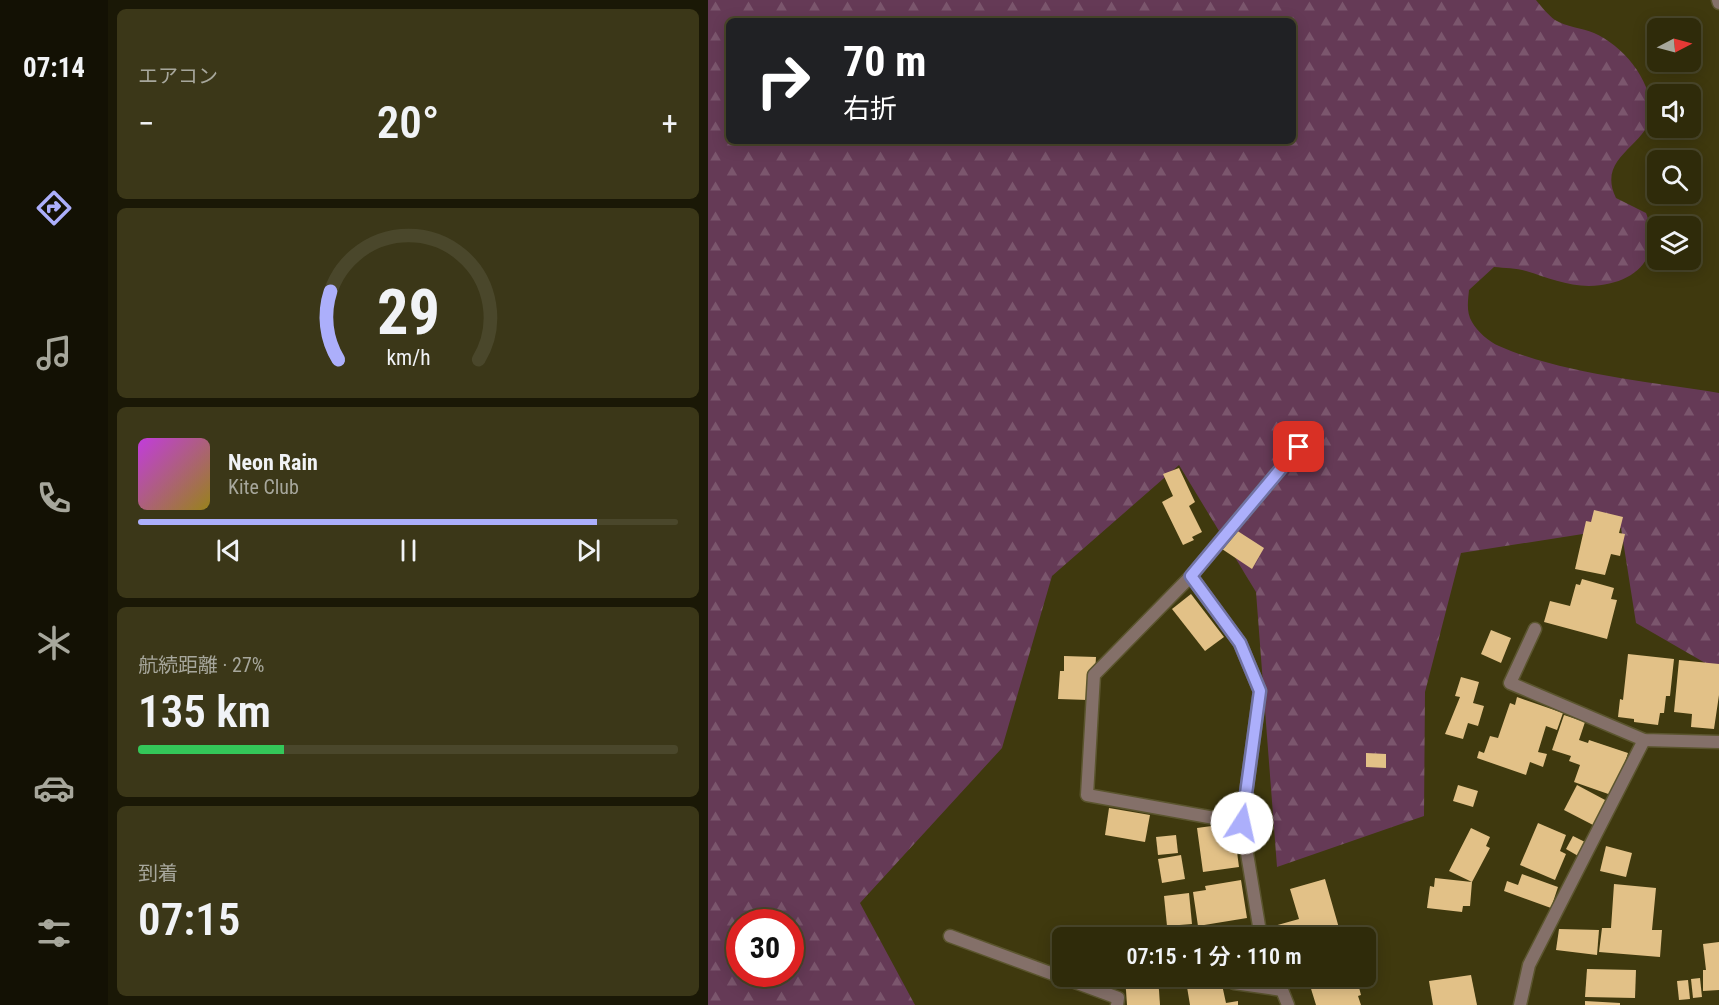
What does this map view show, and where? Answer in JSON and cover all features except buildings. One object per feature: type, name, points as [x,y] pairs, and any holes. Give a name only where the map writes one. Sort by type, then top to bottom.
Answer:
[{"type":"street","points":[[1242,823],[1087,795],[1094,675],[1191,576],[1299,447]]},
{"type":"street","points":[[1191,576],[1240,643],[1260,691],[1242,823],[1259,927]]},
{"type":"street","points":[[1535,628],[1510,683],[1644,740],[1719,742]]},
{"type":"street","points":[[1520,1005],[1529,965],[1644,740]]},
{"type":"street","points":[[950,936],[1118,998],[1117,1005]]},
{"type":"street","points":[[1261,987],[1282,990]]},
{"type":"street","points":[[1280,987],[1288,1005]]},
{"type":"green space","points":[[708,0],[1536,0],[1555,20],[1594,33],[1615,46],[1633,64],[1647,90],[1647,126],[1618,161],[1611,183],[1616,198],[1646,213],[1647,257],[1632,275],[1619,281],[1589,286],[1565,283],[1522,270],[1494,267],[1469,290],[1468,310],[1474,325],[1487,339],[1524,356],[1607,376],[1719,393],[1719,671],[1636,623],[1621,528],[1461,553],[1425,692],[1424,816],[1277,867],[1256,592],[1179,465],[1052,576],[1002,748],[860,903],[915,1005],[708,1005]]},
{"type":"route","points":[[1242,823],[1254,752],[1260,691],[1240,643],[1191,576],[1299,447]]}]
